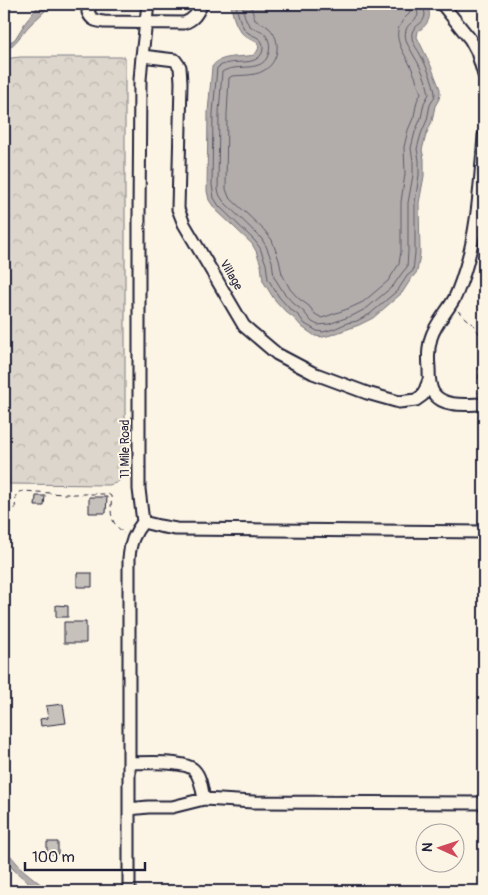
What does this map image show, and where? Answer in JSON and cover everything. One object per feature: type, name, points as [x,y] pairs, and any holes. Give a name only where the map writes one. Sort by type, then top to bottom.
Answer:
[{"type":"street","points":[[91,4],[88,12],[93,20],[104,22],[184,23],[191,20],[202,4]]},
{"type":"street","name":"11 Mile Road","points":[[143,522],[139,489],[140,80],[148,4]]},
{"type":"street","points":[[442,4],[470,38],[477,52],[484,75]]},
{"type":"street","name":"Village","points":[[142,56],[175,60],[180,67],[178,209],[184,224],[244,326],[277,354],[291,362],[313,373],[367,394],[399,402],[416,400],[423,395],[429,380]]},
{"type":"street","points":[[480,404],[448,403],[435,395],[429,380],[428,354],[430,339],[455,298],[470,254],[482,190],[484,136]]},
{"type":"street","points":[[129,891],[129,558],[131,542],[136,530],[143,522],[176,529],[484,532]]},
{"type":"street","points":[[129,763],[162,762],[193,768],[198,774],[204,800]]},
{"type":"street","points":[[129,809],[172,807],[204,800],[484,803]]},
{"type":"path","points":[[450,306],[470,321],[480,335],[480,404]]},
{"type":"path","points":[[15,510],[16,495],[24,491],[63,494],[108,494],[112,499],[114,523],[131,542]]},
{"type":"green space","points":[[20,57],[125,57],[125,472],[119,481],[109,485],[9,484],[4,479],[4,59]]},
{"type":"water","points":[[40,4],[51,4],[15,43],[4,51],[4,46],[15,39]]},
{"type":"water","points":[[231,4],[426,4],[428,8],[429,19],[425,26],[418,31],[417,37],[431,66],[440,89],[440,94],[422,150],[424,176],[419,203],[420,254],[417,272],[402,293],[373,318],[331,335],[315,336],[302,327],[274,299],[263,281],[261,265],[252,244],[215,209],[209,200],[207,191],[208,112],[212,67],[225,58],[254,55],[259,47],[255,41],[244,35],[238,28]]},
{"type":"water","points":[[4,848],[22,869],[49,891],[40,891],[13,869],[4,856]]},
{"type":"building","points":[[36,496],[45,496],[44,506],[35,506]]},
{"type":"building","points":[[89,497],[107,497],[106,513],[89,513]]},
{"type":"building","points":[[77,573],[92,573],[92,587],[77,587]]},
{"type":"building","points":[[56,605],[68,606],[68,617],[56,617]]},
{"type":"building","points":[[64,622],[86,622],[86,643],[64,643]]},
{"type":"building","points":[[63,704],[66,723],[41,726],[40,719],[48,718],[46,706]]},
{"type":"building","points":[[47,842],[58,842],[58,854],[47,854]]}]
